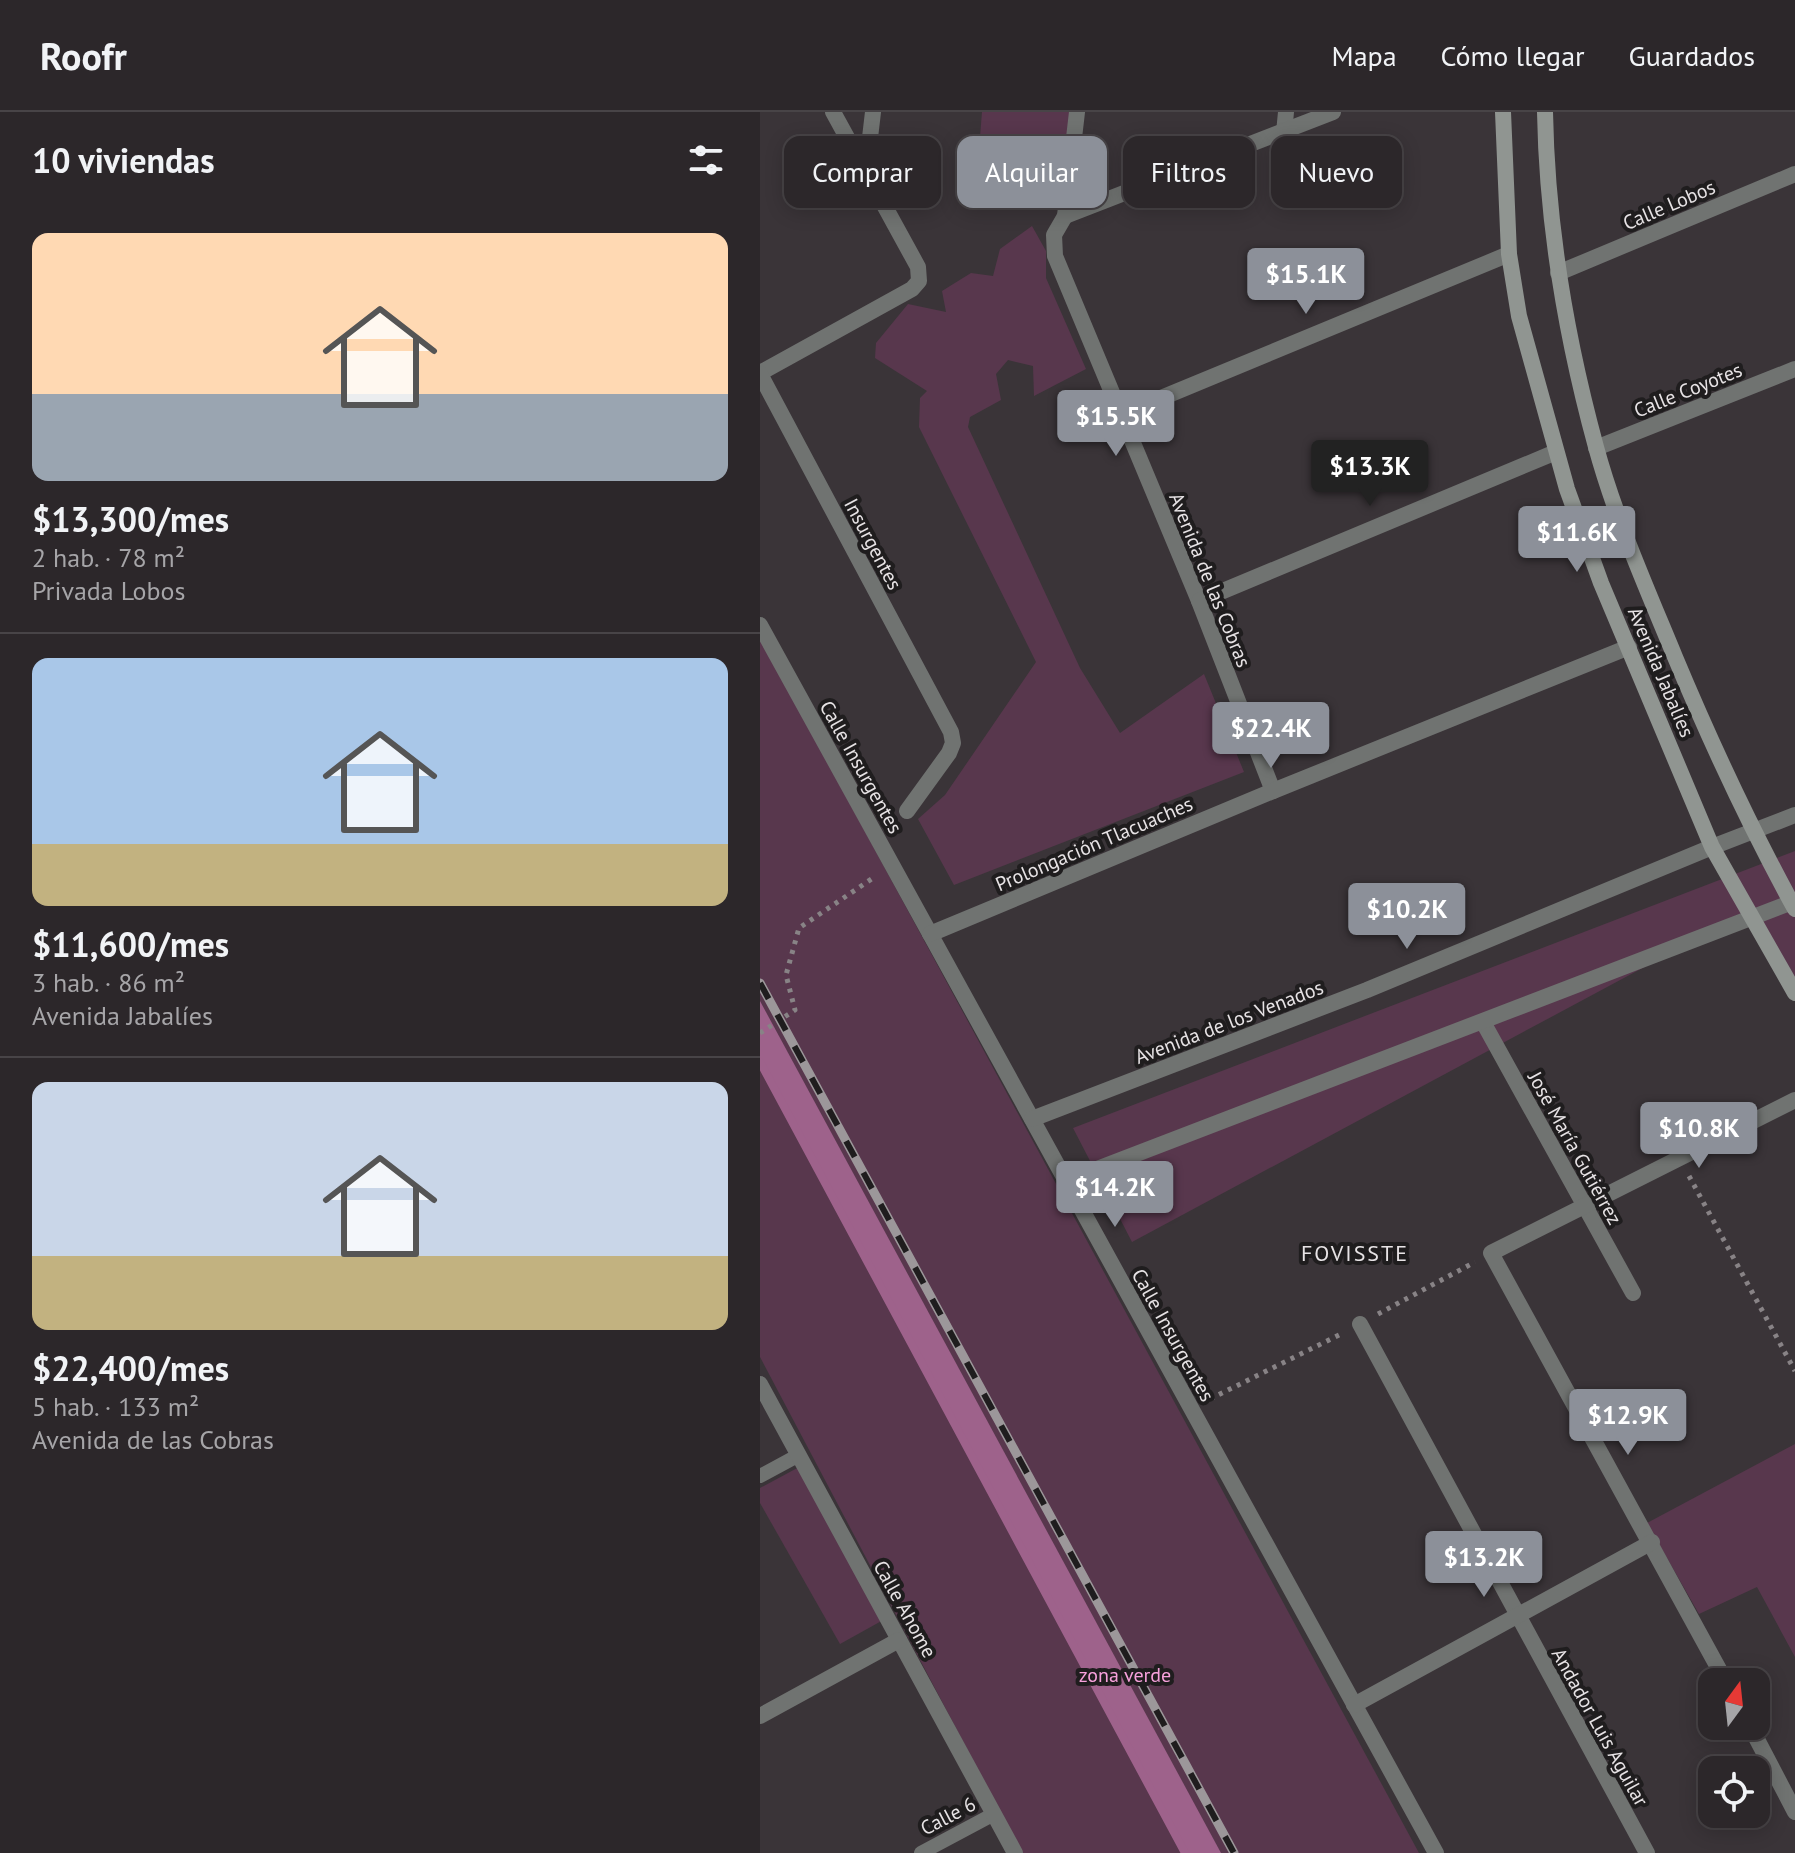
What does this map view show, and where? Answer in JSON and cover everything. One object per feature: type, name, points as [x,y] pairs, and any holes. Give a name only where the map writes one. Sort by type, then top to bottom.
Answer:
[{"type":"street","points":[[833,112],[846,136]]},
{"type":"street","points":[[870,136],[873,112]]},
{"type":"street","name":"Avenida de las Cobras","points":[[1077,112],[1065,216],[1054,235],[1055,256],[1199,601],[1273,791]]},
{"type":"street","points":[[1284,133],[1286,112]]},
{"type":"street","points":[[1065,216],[1333,112]]},
{"type":"street","name":"Avenida Jabalíes","points":[[1503,112],[1509,254],[1519,316],[1556,452],[1601,583],[1712,847],[1795,993]]},
{"type":"street","name":"Avenida Jabalíes","points":[[1545,112],[1546,175],[1558,273],[1596,448],[1649,594],[1706,729],[1755,832],[1794,904]]},
{"type":"street","name":"Calle Lobos","points":[[1558,273],[1795,174]]},
{"type":"street","name":"Insurgentes","points":[[886,208],[918,267],[919,281],[912,289],[760,374],[951,732],[953,743],[949,753],[907,811]]},
{"type":"street","points":[[1120,415],[1509,254]]},
{"type":"street","name":"Calle Coyotes","points":[[1596,448],[1795,369]]},
{"type":"street","points":[[1199,601],[1556,452]]},
{"type":"street","name":"Calle Insurgentes","points":[[760,625],[1436,1853]]},
{"type":"street","name":"Prolongación Tlacuaches","points":[[930,934],[1629,647]]},
{"type":"street","name":"Avenida de los Venados","points":[[1032,1119],[1367,990],[1795,815]]},
{"type":"street","points":[[1066,1181],[1794,904]]},
{"type":"street","name":"José María Gutiérrez","points":[[1483,1022],[1633,1293]]},
{"type":"street","points":[[1719,1668],[1491,1253],[1795,1100]]},
{"type":"street","name":"Andador Luis Aguilar","points":[[1360,1324],[1647,1853]]},
{"type":"street","name":"Calle Ahome","points":[[760,1384],[1015,1853]]},
{"type":"street","points":[[1354,1705],[1652,1542]]},
{"type":"street","points":[[760,1716],[899,1640]]},
{"type":"street","points":[[1757,1740],[1795,1812]]},
{"type":"lane","points":[[760,1476],[799,1455]]},
{"type":"lane","name":"Calle 6","points":[[921,1853],[994,1814]]},
{"type":"path","points":[[760,1033],[795,1010],[786,975],[799,928],[892,865]]},
{"type":"path","points":[[1679,1158],[1795,1371]]},
{"type":"path","points":[[1191,1409],[1360,1324],[1491,1253]]},
{"type":"green space","points":[[982,112],[1071,112],[1069,136],[980,136]]},
{"type":"green space","points":[[1032,226],[1046,251],[1046,278],[1086,369],[1034,396],[1033,366],[1008,360],[996,374],[1001,400],[970,417],[968,427],[1080,668],[1120,733],[1204,674],[1244,772],[954,885],[918,819],[945,795],[1036,662],[919,427],[920,398],[927,391],[875,358],[876,343],[908,304],[946,312],[942,291],[971,273],[993,276],[1000,249]]},
{"type":"green space","name":"zona verde","points":[[760,638],[1419,1853],[1022,1853],[760,1357]]},
{"type":"green space","points":[[1795,851],[1795,1001],[1745,913],[1132,1242],[1073,1128]]},
{"type":"green space","points":[[1795,1444],[1795,1657],[1757,1587],[1699,1614],[1647,1523]]},
{"type":"green space","points":[[801,1466],[885,1619],[840,1644],[760,1503],[760,1488]]},
{"type":"shaded area","points":[[760,1001],[1221,1853],[1186,1853],[760,1062]]},
{"type":"waterway","points":[[760,1062],[1185,1853]]},
{"type":"railway","points":[[760,983],[1234,1853]]},
{"type":"district","name":"FOVISSTE","points":[[1355,1253]]}]
